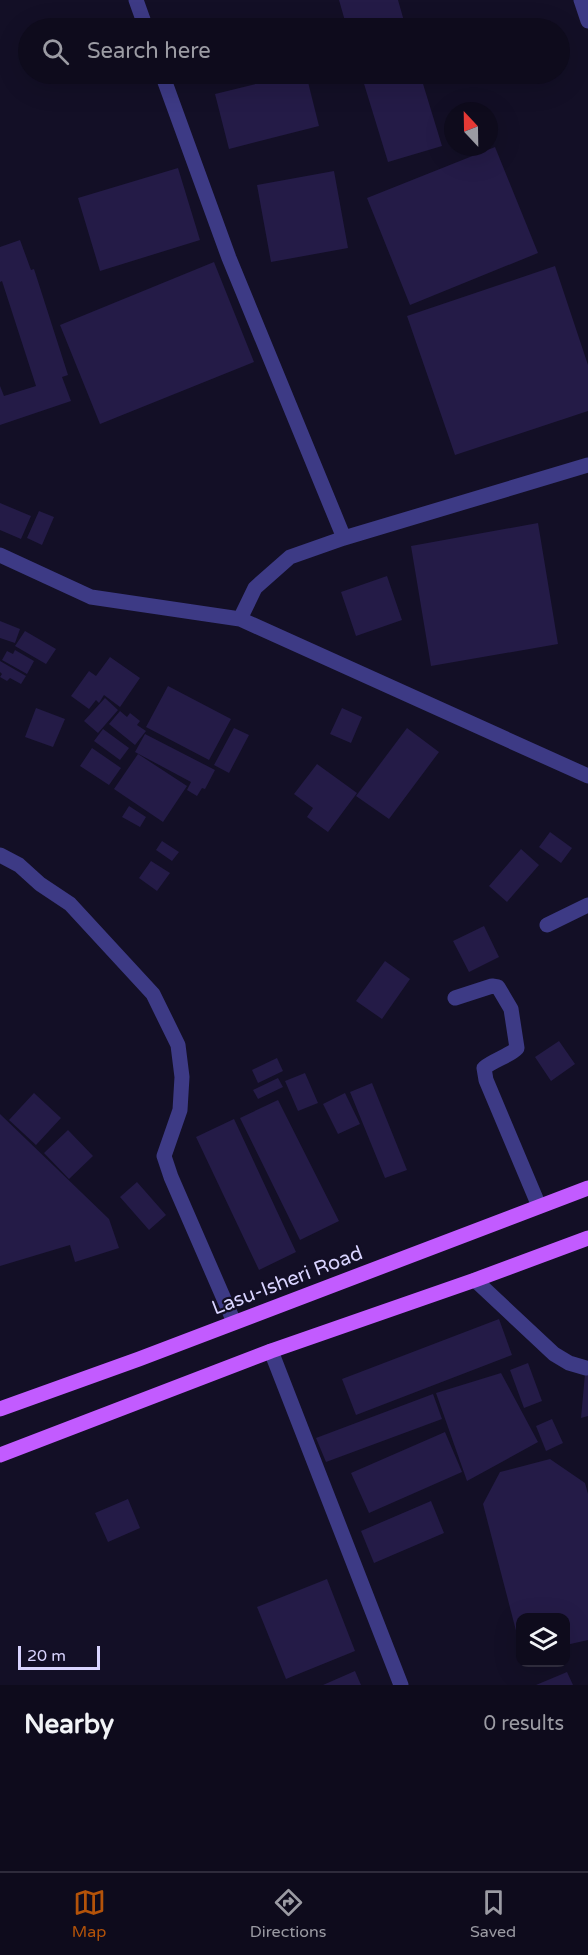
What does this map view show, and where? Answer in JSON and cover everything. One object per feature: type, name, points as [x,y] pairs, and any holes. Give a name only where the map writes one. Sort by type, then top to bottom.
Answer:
[{"type":"main road","name":"Lasu-Isheri Road","points":[[0,1409],[588,1188]]},
{"type":"main road","points":[[0,1455],[271,1351],[476,1280],[588,1238]]},
{"type":"street","points":[[136,0],[142,18]]},
{"type":"street","points":[[581,0],[588,21]]},
{"type":"street","points":[[166,84],[229,258],[344,538]]},
{"type":"street","points":[[240,619],[255,588],[290,557],[344,538],[588,465]]},
{"type":"street","points":[[0,555],[91,597],[240,619],[588,776]]},
{"type":"street","points":[[0,855],[19,865],[40,884],[70,904],[153,994],[178,1045],[182,1077],[180,1110],[164,1155],[171,1177],[234,1322]]},
{"type":"street","points":[[547,925],[588,905]]},
{"type":"street","points":[[455,998],[492,986],[498,987],[511,1010],[518,1048],[484,1068],[486,1080],[540,1206]]},
{"type":"street","points":[[476,1280],[554,1354],[569,1364],[586,1368]]},
{"type":"street","points":[[271,1351],[401,1685]]},
{"type":"building","points":[[339,0],[398,0],[403,18],[344,18]]},
{"type":"building","points":[[256,84],[308,84],[319,126],[229,149],[215,94]]},
{"type":"building","points":[[364,84],[423,84],[442,146],[388,162]]},
{"type":"building","points":[[498,154],[538,253],[410,305],[367,198],[472,156]]},
{"type":"building","points":[[178,168],[200,240],[100,271],[78,198]]},
{"type":"building","points":[[334,171],[348,248],[271,262],[257,185]]},
{"type":"building","points":[[20,240],[31,270],[34,269],[68,375],[62,377],[71,401],[0,425],[0,386],[4,396],[36,386],[2,281],[0,282],[0,247]]},
{"type":"building","points":[[214,262],[254,362],[100,424],[60,325]]},
{"type":"building","points":[[555,266],[588,365],[588,411],[455,455],[407,316]]},
{"type":"building","points":[[0,503],[31,516],[21,539],[0,530]]},
{"type":"building","points":[[39,511],[54,517],[42,545],[27,538]]},
{"type":"building","points":[[538,523],[558,644],[431,666],[411,546]]},
{"type":"building","points":[[387,576],[402,620],[356,636],[341,592]]},
{"type":"building","points":[[0,621],[20,629],[15,643],[0,638]]},
{"type":"building","points":[[25,631],[56,649],[46,664],[15,646]]},
{"type":"building","points":[[15,650],[34,661],[27,674],[2,660],[7,651],[13,654]]},
{"type":"building","points":[[110,657],[140,678],[120,707],[104,695],[99,703],[96,700],[89,709],[71,696],[89,671],[96,676]]},
{"type":"building","points":[[0,661],[26,676],[21,684],[10,678],[7,681],[0,677],[2,674]]},
{"type":"building","points":[[168,686],[231,719],[209,760],[146,727]]},
{"type":"building","points":[[105,698],[118,710],[98,733],[84,721]]},
{"type":"building","points":[[36,708],[65,719],[53,747],[25,737]]},
{"type":"building","points":[[342,708],[362,717],[351,743],[330,734]]},
{"type":"building","points":[[120,711],[127,717],[130,713],[140,721],[137,725],[146,731],[135,745],[109,724]]},
{"type":"building","points":[[234,728],[249,735],[229,773],[214,765]]},
{"type":"building","points":[[407,728],[439,752],[389,819],[356,796]]},
{"type":"building","points":[[103,729],[129,748],[120,760],[94,741]]},
{"type":"building","points":[[145,734],[215,770],[205,789],[202,788],[197,796],[187,790],[191,782],[135,752]]},
{"type":"building","points":[[92,748],[121,768],[109,785],[80,766]]},
{"type":"building","points":[[138,754],[187,786],[163,822],[114,789]]},
{"type":"building","points":[[317,764],[357,793],[328,832],[307,817],[313,808],[294,794]]},
{"type":"building","points":[[129,806],[146,817],[140,827],[122,817]]},
{"type":"building","points":[[550,832],[572,848],[561,863],[539,847]]},
{"type":"building","points":[[162,841],[179,852],[172,861],[156,850]]},
{"type":"building","points":[[521,849],[539,865],[507,902],[489,886]]},
{"type":"building","points":[[151,861],[170,873],[157,891],[139,878]]},
{"type":"building","points":[[484,926],[499,957],[469,972],[453,941]]},
{"type":"building","points":[[385,961],[410,979],[382,1019],[356,1001]]},
{"type":"building","points":[[559,1041],[575,1064],[551,1081],[535,1057]]},
{"type":"building","points":[[277,1058],[283,1071],[258,1083],[252,1070]]},
{"type":"building","points":[[305,1073],[318,1103],[298,1111],[285,1081]]},
{"type":"building","points":[[278,1078],[283,1087],[258,1099],[253,1090]]},
{"type":"building","points":[[372,1083],[407,1170],[385,1178],[350,1092]]},
{"type":"building","points":[[34,1093],[61,1118],[36,1145],[9,1120]]},
{"type":"building","points":[[345,1093],[360,1124],[338,1134],[323,1104]]},
{"type":"building","points":[[278,1100],[339,1221],[300,1240],[240,1118]]},
{"type":"building","points":[[0,1114],[109,1219],[119,1248],[75,1262],[70,1245],[0,1266]]},
{"type":"building","points":[[234,1119],[296,1252],[259,1270],[196,1137]]},
{"type":"building","points":[[68,1130],[93,1156],[69,1179],[44,1153]]},
{"type":"building","points":[[137,1182],[166,1215],[149,1230],[120,1197]]},
{"type":"building","points":[[499,1319],[512,1355],[356,1415],[342,1379]]},
{"type":"building","points":[[528,1363],[542,1401],[524,1408],[510,1370]]},
{"type":"building","points":[[586,1363],[588,1363],[588,1416],[581,1418]]},
{"type":"building","points":[[501,1373],[538,1442],[467,1481],[436,1393]]},
{"type":"building","points":[[433,1394],[442,1419],[326,1462],[316,1438]]},
{"type":"building","points":[[552,1419],[563,1443],[546,1451],[536,1426]]},
{"type":"building","points":[[445,1432],[462,1472],[369,1513],[351,1473]]},
{"type":"building","points":[[550,1459],[585,1483],[588,1494],[588,1640],[570,1644],[570,1613],[516,1613],[516,1631],[483,1504],[500,1472]]},
{"type":"building","points":[[128,1499],[140,1528],[108,1542],[95,1513]]},
{"type":"building","points":[[431,1501],[444,1533],[374,1563],[361,1531]]},
{"type":"building","points":[[327,1579],[355,1651],[286,1679],[257,1607]]},
{"type":"building","points":[[355,1671],[361,1685],[323,1685]]},
{"type":"building","points":[[567,1672],[573,1685],[536,1685]]}]
